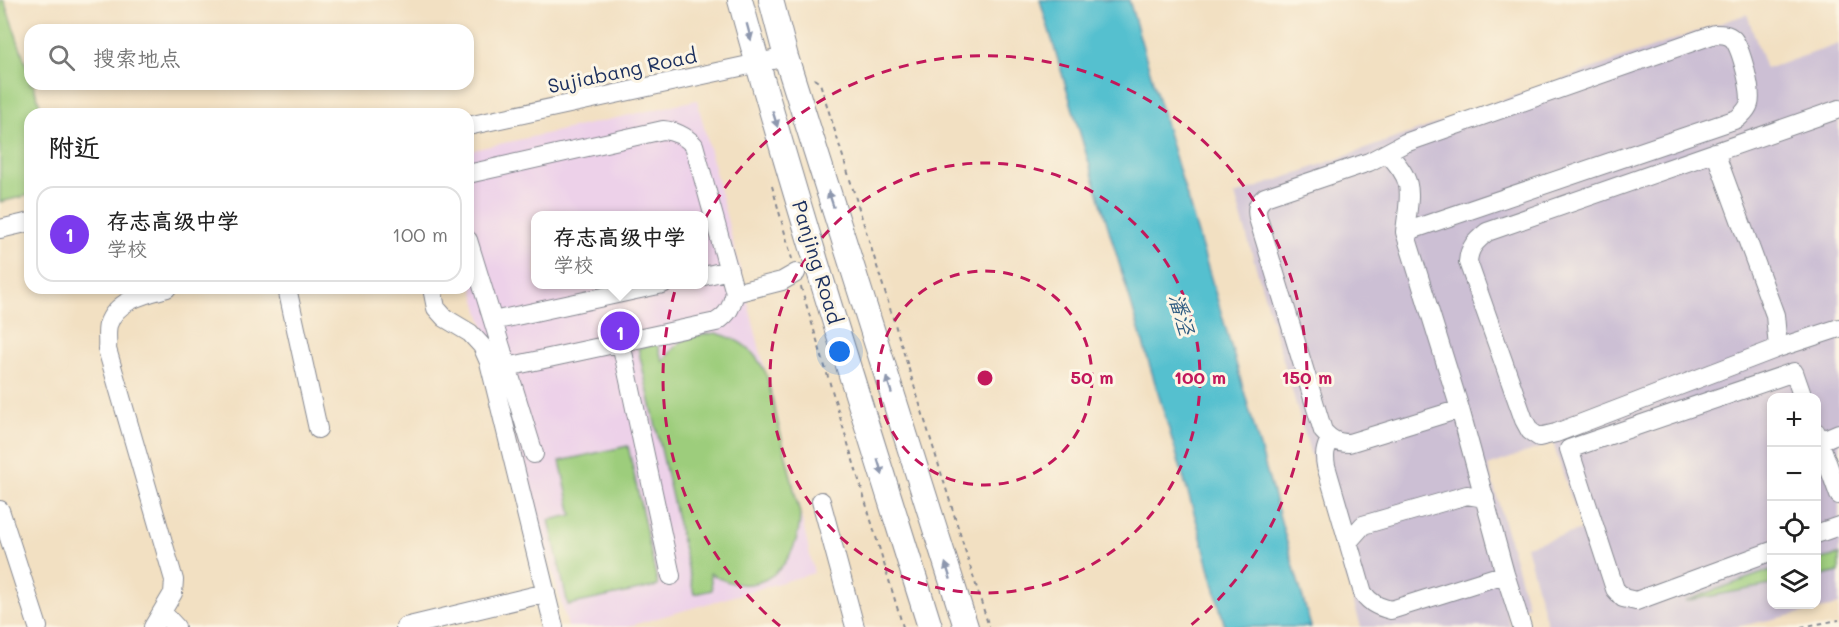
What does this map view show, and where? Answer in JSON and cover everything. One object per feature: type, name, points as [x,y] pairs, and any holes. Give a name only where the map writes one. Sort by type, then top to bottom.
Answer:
[{"type":"main road","name":"Panjing Road","points":[[741,0],[856,391],[930,627]]},
{"type":"main road","name":"Panjing Road","points":[[771,0],[786,57],[966,627]]},
{"type":"street","points":[[1405,232],[1737,119],[1745,112],[1750,102],[1750,91],[1738,48],[1732,39],[1724,34],[1714,34],[1405,143],[1369,162],[1265,197],[1258,203],[1256,210],[1323,431],[1330,439],[1338,443],[1349,443],[1460,409]]},
{"type":"street","name":"Sujiabang Road","points":[[474,125],[786,57]]},
{"type":"street","points":[[1839,109],[1487,232],[1469,252],[1468,262],[1524,420],[1530,431],[1539,437],[1556,433],[1778,348],[1839,328]]},
{"type":"street","points":[[474,173],[663,130],[685,136],[694,145],[735,293],[731,307],[725,316],[716,322],[507,367]]},
{"type":"street","points":[[1715,152],[1775,315],[1778,348]]},
{"type":"street","points":[[1387,153],[1400,166],[1410,190],[1405,232],[1460,409],[1522,627]]},
{"type":"street","points":[[0,230],[24,224]]},
{"type":"street","points":[[474,259],[534,454]]},
{"type":"street","points":[[708,275],[729,270]]},
{"type":"street","points":[[735,293],[782,281],[796,273]]},
{"type":"street","points":[[493,321],[644,289]]},
{"type":"street","points":[[143,294],[120,306],[108,325],[107,349],[174,580],[173,593],[158,619],[176,627]]},
{"type":"street","points":[[288,294],[318,429]]},
{"type":"street","points":[[433,294],[436,308],[445,318],[470,333],[482,346],[489,362],[554,627]]},
{"type":"street","points":[[621,343],[670,576]]},
{"type":"street","points":[[1767,553],[1636,601],[1623,598],[1615,589],[1569,449],[1794,372],[1801,393]]},
{"type":"street","points":[[1821,436],[1839,433]]},
{"type":"street","points":[[1330,439],[1324,457],[1348,542],[1364,593],[1369,601],[1392,610],[1506,574]]},
{"type":"street","points":[[1821,444],[1839,495]]},
{"type":"street","points":[[1348,542],[1363,525],[1467,495],[1485,498]]},
{"type":"street","points":[[820,501],[855,627]]},
{"type":"street","points":[[0,510],[38,627]]},
{"type":"street","points":[[1821,532],[1839,526]]},
{"type":"street","points":[[405,627],[546,593]]},
{"type":"path","points":[[811,77],[819,83],[989,627]]},
{"type":"path","name":"Panjing Road","points":[[771,184],[903,627]]},
{"type":"path","points":[[1802,627],[1839,620]]},
{"type":"shaded area","points":[[1747,14],[1766,69],[1839,44],[1839,605],[1821,609],[1821,393],[1767,393],[1767,609],[1820,609],[1736,627],[1548,627],[1526,546],[1582,530],[1553,443],[1488,466],[1528,606],[1507,612],[1511,627],[1361,627],[1235,195]]},
{"type":"shaded area","points":[[697,100],[814,573],[626,627],[568,627],[474,292],[474,150]]},
{"type":"green space","points":[[0,0],[4,0],[24,58],[24,90],[35,90],[41,108],[24,108],[24,196],[0,202]]},
{"type":"green space","points":[[716,333],[740,342],[751,352],[766,373],[800,514],[793,549],[784,564],[773,575],[760,582],[744,584],[728,582],[710,573],[712,590],[694,594],[638,348],[657,344],[663,362],[679,343],[698,335]]},
{"type":"green space","points":[[628,446],[658,586],[568,605],[549,520],[572,515],[560,461]]},
{"type":"green space","points":[[1839,555],[1839,572],[1821,576],[1821,559]]},
{"type":"green space","points":[[1767,571],[1767,586],[1685,601]]},
{"type":"water","name":"潘泾","points":[[1040,0],[1129,0],[1311,627],[1225,627],[1198,526]]},
{"type":"place","name":"存志高级中学","points":[[620,331]]}]
